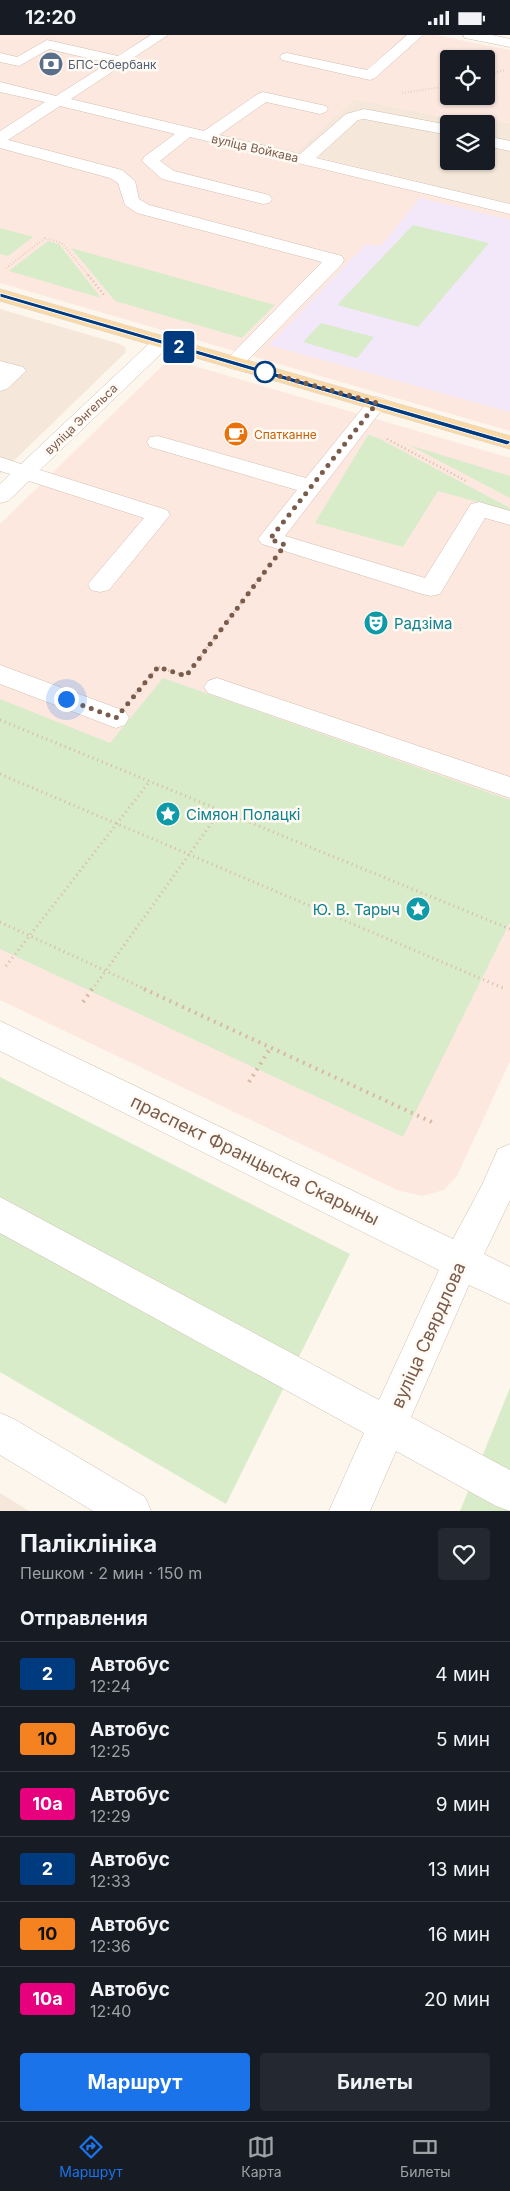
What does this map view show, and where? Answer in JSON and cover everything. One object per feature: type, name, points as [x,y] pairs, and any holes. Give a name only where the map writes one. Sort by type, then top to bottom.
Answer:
[{"type":"main road","points":[[0,295],[510,443]]},
{"type":"street","points":[[0,138],[161,35]]},
{"type":"street","points":[[287,57],[370,75],[416,35]]},
{"type":"street","points":[[470,35],[510,43]]},
{"type":"street","points":[[0,57],[19,62],[48,45],[120,61]]},
{"type":"street","name":"вуліца Войкава","points":[[0,87],[510,209]]},
{"type":"street","points":[[206,137],[228,119],[263,97],[320,109]]},
{"type":"street","points":[[303,160],[352,117],[364,113],[440,128]]},
{"type":"street","points":[[187,132],[150,161],[168,175],[263,199]]},
{"type":"street","points":[[0,143],[116,173],[126,181],[131,201],[143,209],[335,260],[234,363]]},
{"type":"street","points":[[495,143],[510,146]]},
{"type":"street","name":"вуліца Энгельса","points":[[0,496],[162,342]]},
{"type":"street","points":[[0,367],[16,371],[0,385]]},
{"type":"street","points":[[377,403],[270,539],[431,588],[479,509],[510,517]]},
{"type":"street","points":[[158,441],[311,487]]},
{"type":"street","points":[[0,463],[159,515],[100,584]]},
{"type":"street","points":[[0,674],[116,718]]},
{"type":"street","points":[[217,687],[510,788]]},
{"type":"street","name":"праспект Францыска Скарыны","points":[[0,1035],[510,1286]]},
{"type":"street","name":"вуліца Свярдлова","points":[[349,1511],[461,1261],[494,1197],[510,1160]]},
{"type":"street","points":[[0,1214],[510,1492]]},
{"type":"street","points":[[0,1433],[131,1511]]},
{"type":"path","points":[[495,72],[510,68]]},
{"type":"path","points":[[0,273],[47,238],[62,243],[106,298]]},
{"type":"path","points":[[360,425],[475,486]]},
{"type":"path","points":[[197,661],[285,545]]},
{"type":"path","points":[[116,718],[158,667],[217,687]]},
{"type":"path","points":[[186,676],[192,669]]},
{"type":"path","points":[[0,720],[510,929]]},
{"type":"path","points":[[0,774],[503,988]]},
{"type":"path","points":[[6,966],[150,781]]},
{"type":"path","points":[[83,1002],[221,810]]},
{"type":"path","points":[[0,922],[436,1124]]},
{"type":"path","points":[[249,1082],[271,1047]]},
{"type":"shaded area","points":[[0,35],[436,35],[510,50],[510,123],[495,122],[495,115],[439,116],[354,99],[297,152],[510,204],[510,431],[0,283]]},
{"type":"shaded area","points":[[354,99],[440,116],[440,170],[495,170],[495,122],[510,123],[510,204],[296,152]]},
{"type":"shaded area","points":[[420,198],[510,220],[510,412],[269,345],[366,244],[381,246]]},
{"type":"shaded area","points":[[0,309],[120,344],[125,347],[126,352],[0,474]]},
{"type":"shaded area","points":[[177,361],[510,458],[510,1061],[457,1176],[444,1190],[422,1196],[397,1190],[0,1000],[0,524],[162,366]]},
{"type":"shaded area","points":[[0,1493],[29,1511],[0,1511]]},
{"type":"green space","points":[[413,225],[489,243],[418,327],[337,305]]},
{"type":"green space","points":[[0,228],[33,237],[8,256],[0,254]]},
{"type":"green space","points":[[48,241],[59,244],[101,298],[9,271]]},
{"type":"green space","points":[[71,248],[275,305],[242,338],[115,301]]},
{"type":"green space","points":[[321,323],[374,337],[357,358],[303,342]]},
{"type":"green space","points":[[368,435],[378,438],[510,508],[510,511],[438,491],[403,547],[315,523]]},
{"type":"green space","points":[[409,445],[510,476],[510,498]]},
{"type":"green space","points":[[163,678],[510,800],[510,922],[403,1137],[0,949],[0,699],[110,743]]},
{"type":"green space","points":[[0,1077],[350,1254],[226,1504],[0,1372]]},
{"type":"green space","points":[[510,1388],[510,1511],[460,1511]]},
{"type":"bus line","name":"2","points":[[0,295],[510,443]]},
{"type":"place","name":"БПС-Сбербанк","points":[[51,64]]},
{"type":"place","name":"Спатканне","points":[[236,434]]},
{"type":"place","name":"Радзіма","points":[[376,623]]},
{"type":"place","name":"Сімяон Полацкі","points":[[168,814]]},
{"type":"place","name":"Ю. В. Тарыч","points":[[418,909]]},
{"type":"route","points":[[66,699],[116,718],[158,667],[186,676],[285,545],[270,539],[377,403],[265,372]]}]
